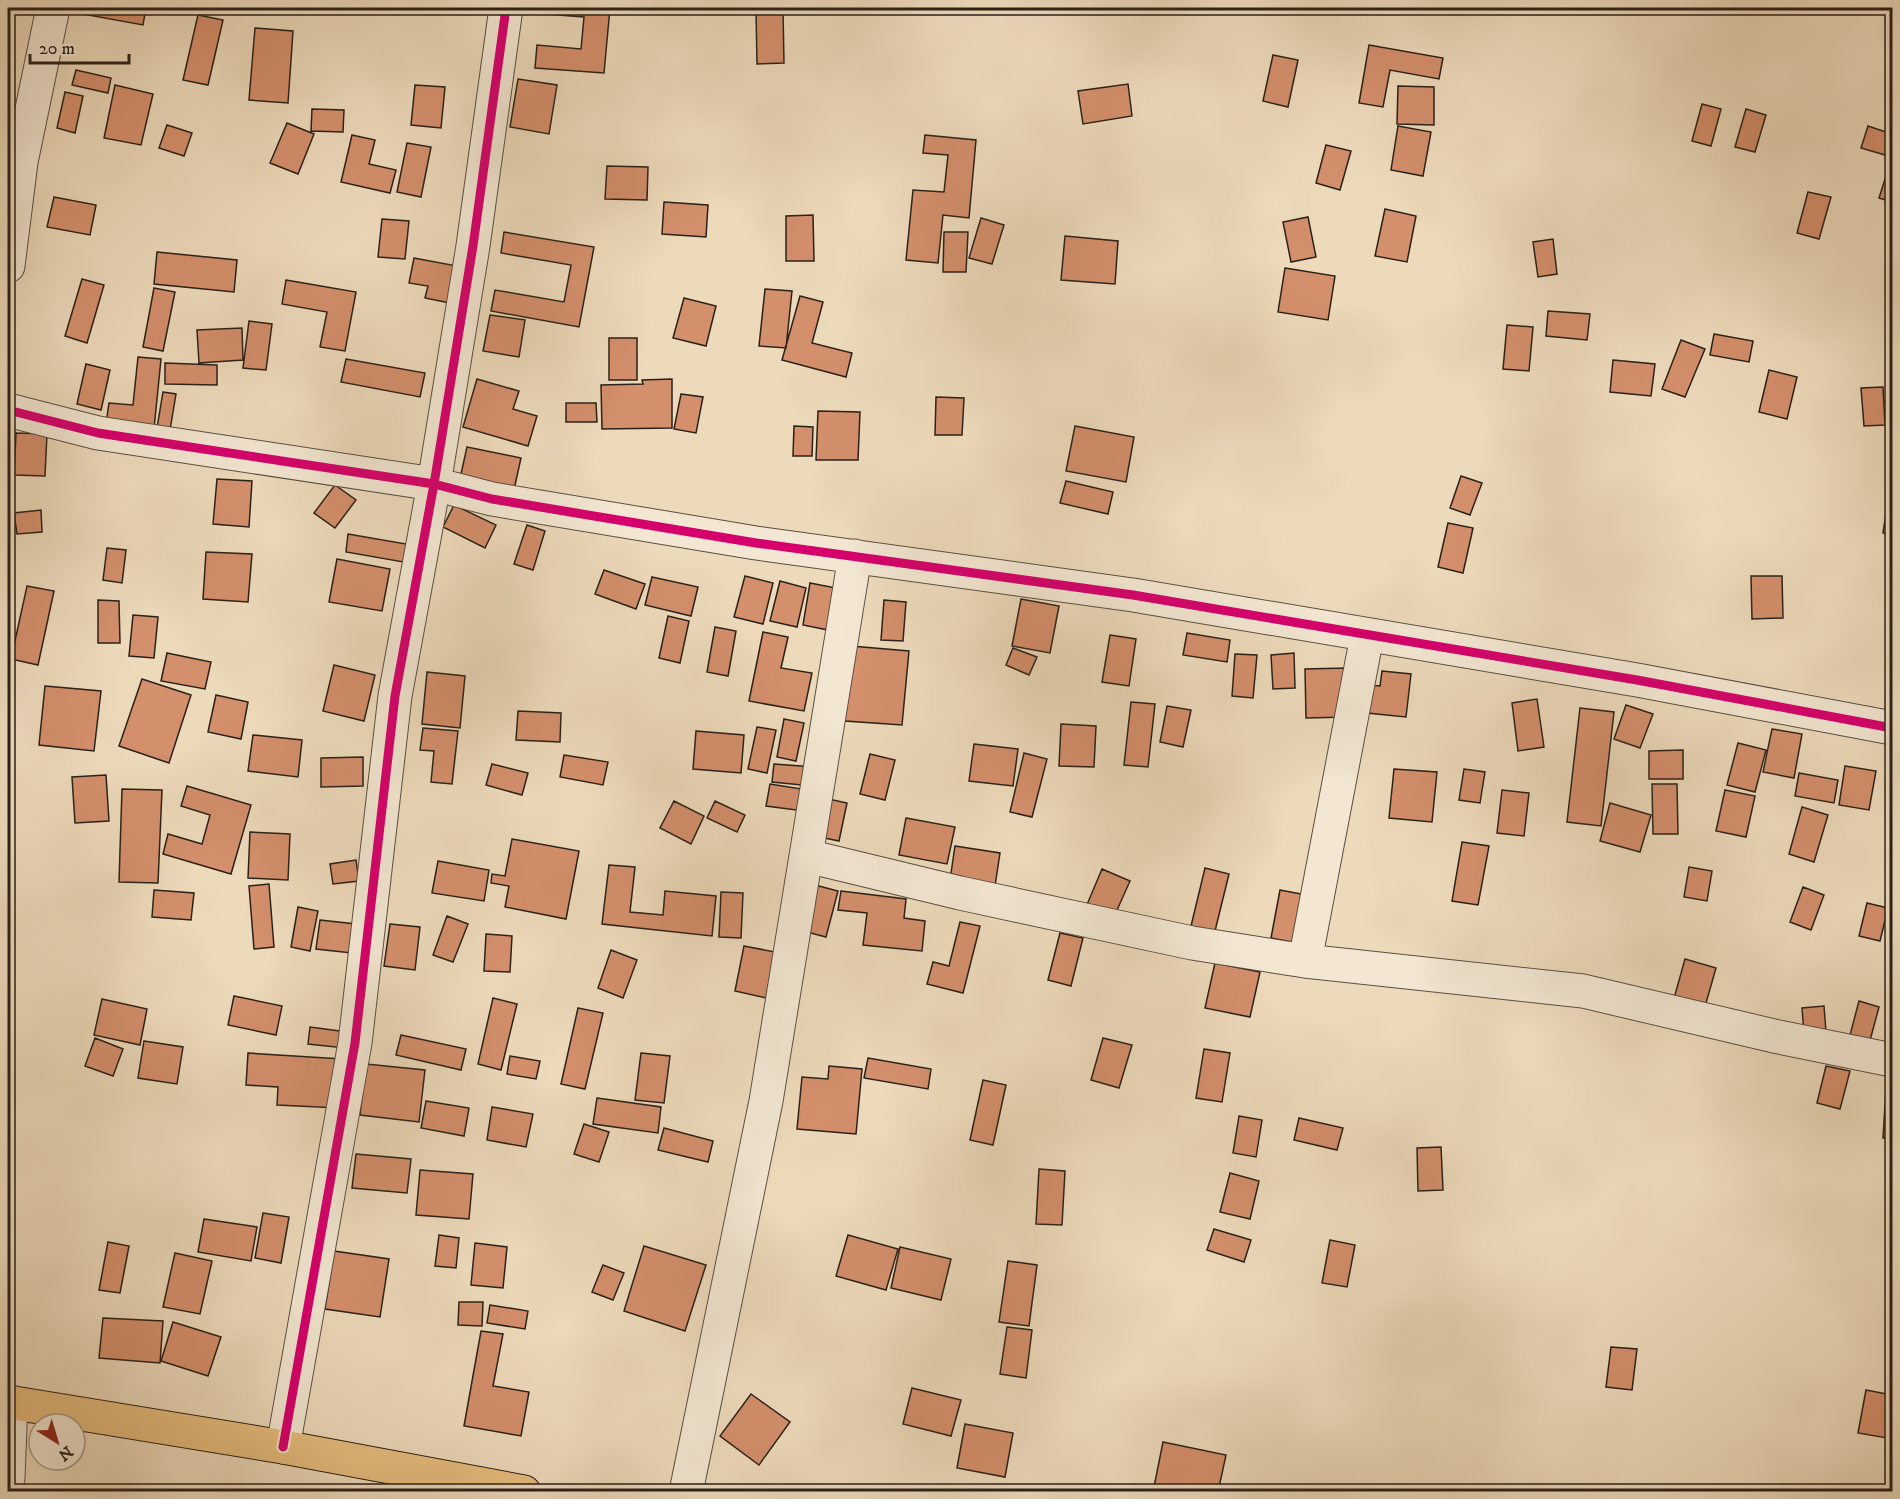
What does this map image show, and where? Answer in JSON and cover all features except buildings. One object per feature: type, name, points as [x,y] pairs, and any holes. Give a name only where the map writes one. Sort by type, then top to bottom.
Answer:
[{"type":"main road","points":[[9,1402],[283,1447],[524,1491]]},
{"type":"street","points":[[8,266],[21,162],[53,8]]},
{"type":"street","points":[[283,1447],[355,1043],[395,696],[434,484],[473,246],[506,8]]},
{"type":"street","points":[[8,410],[98,434],[434,484],[492,499],[756,543],[1133,595],[1637,680],[1893,728]]},
{"type":"street","points":[[686,1491],[766,1101],[855,556]]},
{"type":"street","points":[[1305,961],[1367,636]]},
{"type":"street","points":[[807,856],[960,893],[1192,943],[1305,961],[1583,992],[1774,1036],[1893,1060]]},
{"type":"street","points":[[8,1478],[9,1402]]},
{"type":"cycle path","points":[[283,1447],[355,1043],[395,696],[434,484],[473,246],[506,8]]},
{"type":"cycle path","points":[[8,410],[98,433],[434,484],[492,499],[756,543],[1133,595],[1637,680],[1892,728]]}]
